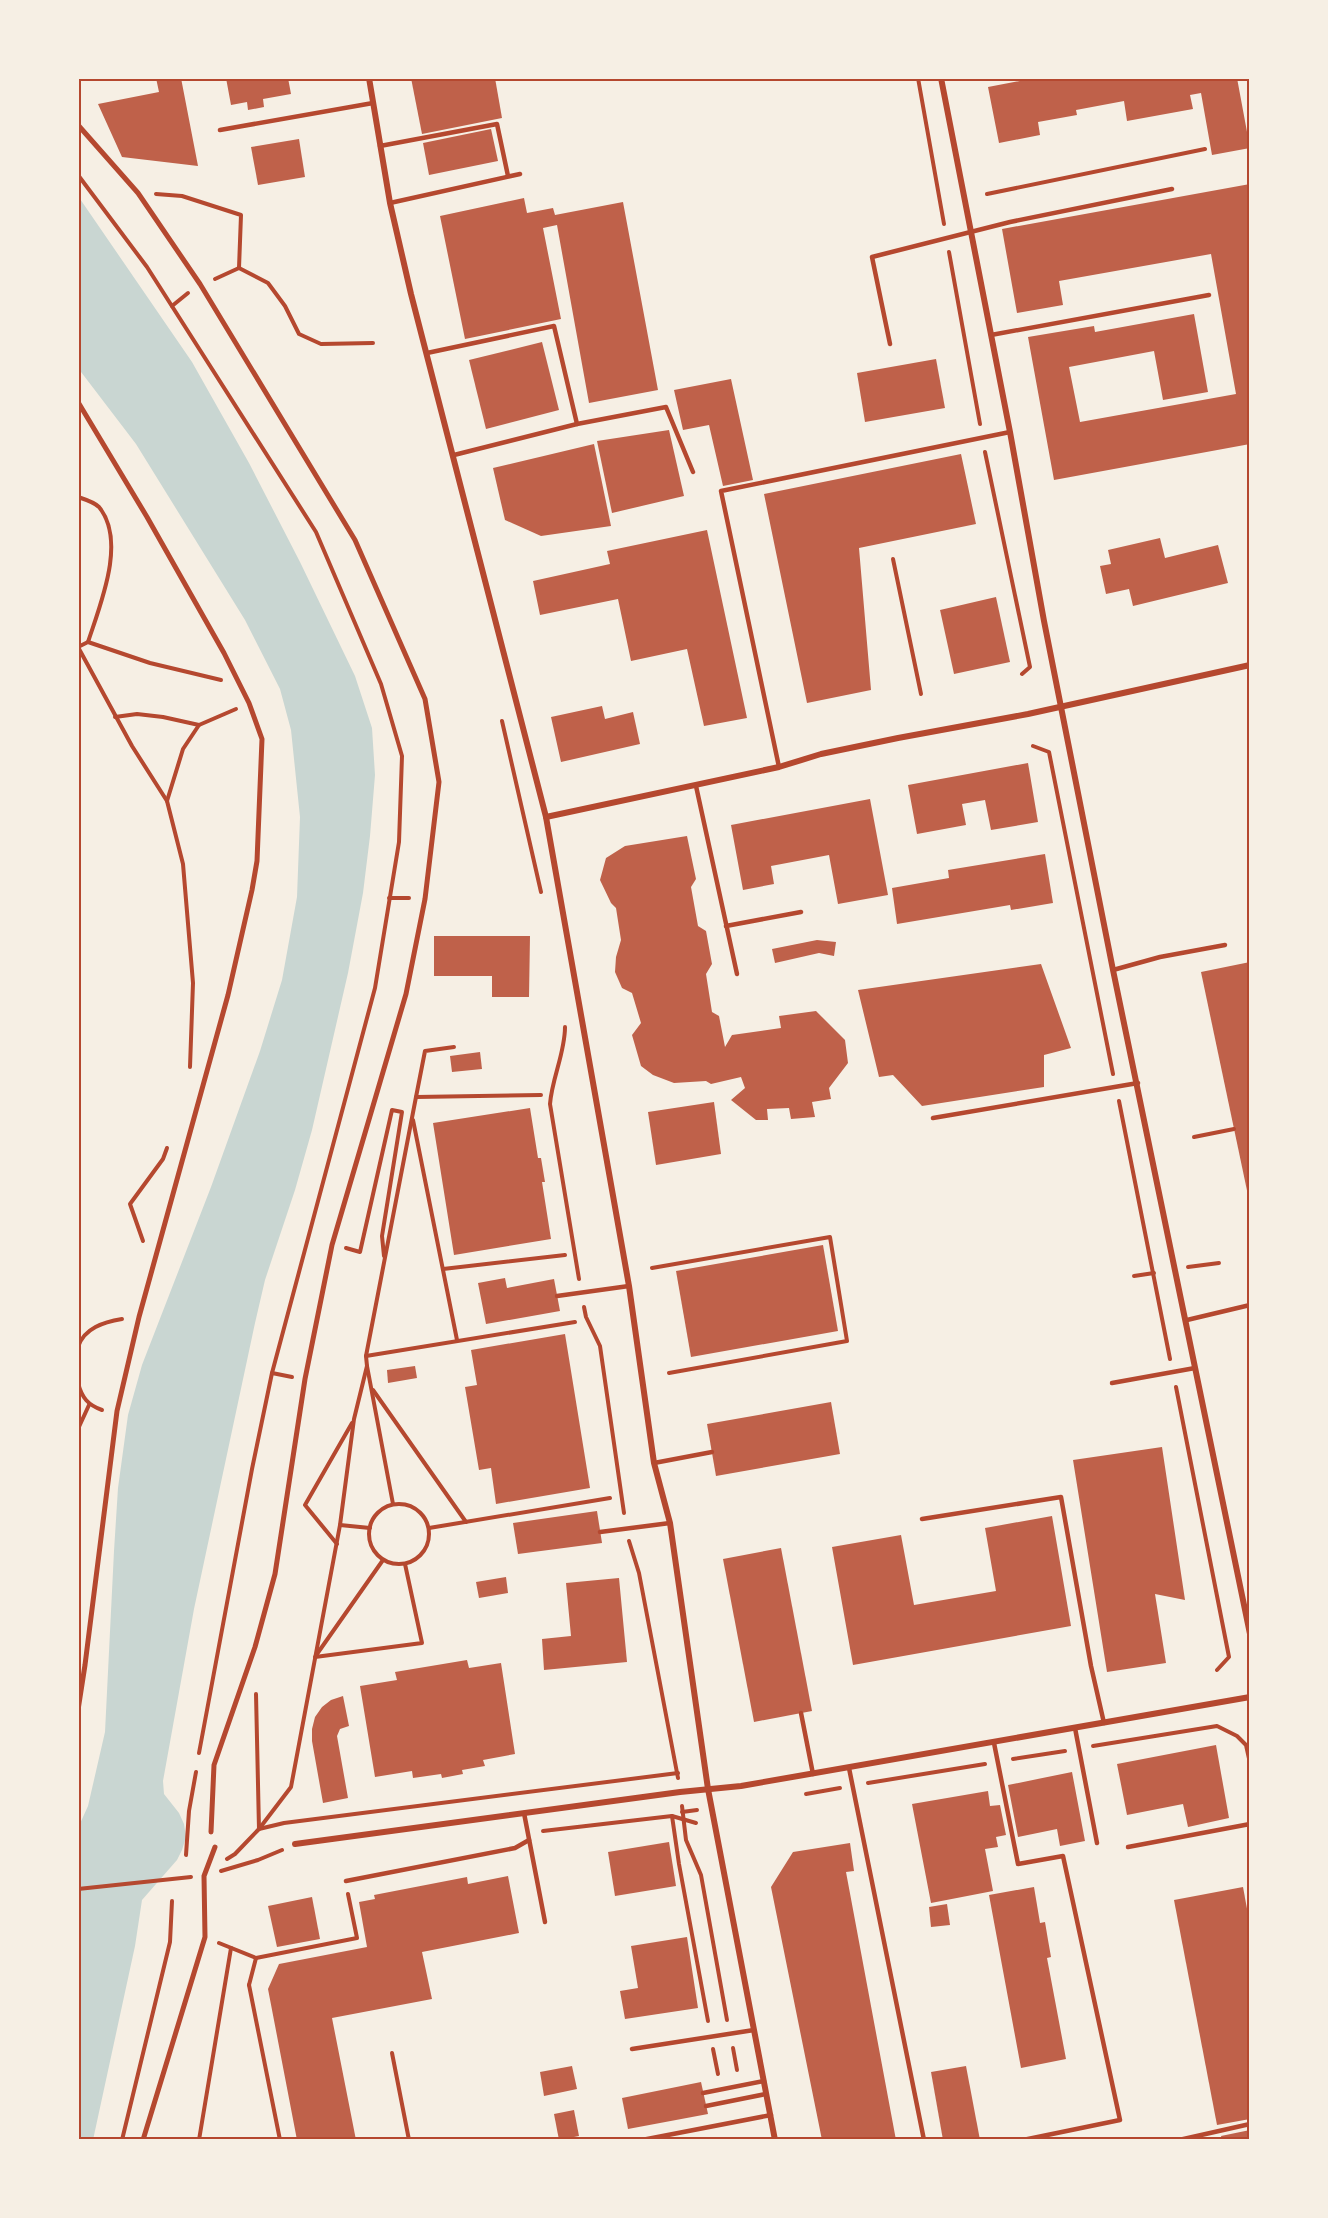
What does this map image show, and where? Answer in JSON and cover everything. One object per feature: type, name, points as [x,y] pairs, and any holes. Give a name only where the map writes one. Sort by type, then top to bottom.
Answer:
[{"type":"street","points":[[369,78],[390,203],[546,817],[629,1286],[654,1462],[670,1523],[711,1808],[775,2140]]},
{"type":"street","points":[[941,78],[1113,970],[1250,1634]]},
{"type":"street","points":[[78,125],[138,193],[200,284],[356,540],[425,699],[439,782],[425,899],[406,994],[332,1245],[305,1379],[275,1574],[255,1647],[214,1765],[211,1832]]},
{"type":"street","points":[[78,402],[147,517],[240,684],[262,739],[256,861],[252,890],[228,995],[139,1317],[117,1410],[86,1665],[78,1710]]},
{"type":"street","points":[[546,817],[779,767],[821,754],[1061,707],[1250,665]]},
{"type":"street","points":[[295,1844],[741,1786],[1250,1697]]},
{"type":"street","points":[[143,2140],[205,1937],[204,1876],[215,1847]]},
{"type":"lane","points":[[220,130],[373,103]]},
{"type":"lane","points":[[380,146],[497,124],[508,176]]},
{"type":"lane","points":[[390,203],[520,174]]},
{"type":"lane","points":[[890,344],[872,257],[1010,222],[1172,189]]},
{"type":"lane","points":[[991,335],[1209,295]]},
{"type":"lane","points":[[427,353],[555,327],[576,424]]},
{"type":"lane","points":[[454,455],[576,424],[666,407],[693,472]]},
{"type":"lane","points":[[779,767],[721,491],[1010,432]]},
{"type":"lane","points":[[696,786],[737,974]]},
{"type":"lane","points":[[726,926],[801,912]]},
{"type":"lane","points":[[1113,970],[1160,957],[1225,945]]},
{"type":"lane","points":[[933,1118],[1138,1083]]},
{"type":"lane","points":[[557,1296],[629,1286]]},
{"type":"lane","points":[[1187,1320],[1250,1305]]},
{"type":"lane","points":[[1112,1383],[1196,1368]]},
{"type":"lane","points":[[654,1462],[712,1452]]},
{"type":"lane","points":[[922,1519],[1061,1497],[1091,1666],[1104,1723]]},
{"type":"lane","points":[[600,1532],[670,1523]]},
{"type":"lane","points":[[801,1713],[813,1774]]},
{"type":"lane","points":[[1076,1728],[1096,1843]]},
{"type":"lane","points":[[994,1743],[1018,1864],[1063,1856],[1120,2120],[1023,2140]]},
{"type":"lane","points":[[849,1768],[924,2140]]},
{"type":"lane","points":[[524,1813],[545,1922]]},
{"type":"lane","points":[[1128,1847],[1250,1824]]},
{"type":"lane","points":[[346,1881],[515,1848],[529,1840]]},
{"type":"lane","points":[[632,2049],[754,2030]]},
{"type":"lane","points":[[703,2092],[764,2081]]},
{"type":"lane","points":[[706,2106],[766,2094]]},
{"type":"lane","points":[[642,2140],[771,2115]]},
{"type":"lane","points":[[1179,2140],[1250,2124]]},
{"type":"path","points":[[918,78],[982,437],[1030,667],[1022,674]]},
{"type":"path","points":[[987,194],[1204,149]]},
{"type":"path","points":[[78,175],[147,267],[316,532],[381,684],[402,756],[399,842],[375,988],[272,1373],[189,1811],[186,1855]]},
{"type":"path","points":[[138,193],[182,196],[241,215],[239,267]]},
{"type":"path","points":[[200,284],[208,283],[239,267]]},
{"type":"path","points":[[239,267],[268,283],[285,306],[299,334],[321,344],[373,343]]},
{"type":"path","points":[[78,497],[98,505],[110,526],[110,572],[88,642]]},
{"type":"path","points":[[893,559],[921,694]]},
{"type":"path","points":[[190,1075],[193,983],[183,864],[167,801],[115,717],[78,647],[88,642],[150,663],[240,684]]},
{"type":"path","points":[[167,801],[183,749],[199,725],[249,703]]},
{"type":"path","points":[[115,717],[137,714],[199,725]]},
{"type":"path","points":[[500,714],[542,898]]},
{"type":"path","points":[[1033,746],[1049,752],[1173,1372],[1229,1656],[1217,1670]]},
{"type":"path","points":[[259,1829],[284,1823],[678,1773],[639,1573],[626,1529],[600,1346],[586,1317],[550,1104],[551,1090],[565,1036],[564,1019]]},
{"type":"path","points":[[393,1504],[366,1356],[425,1051],[454,1047]]},
{"type":"path","points":[[416,1097],[541,1095]]},
{"type":"path","points":[[360,1252],[392,1110],[402,1112],[382,1236],[385,1259]]},
{"type":"path","points":[[413,1116],[457,1340]]},
{"type":"path","points":[[1194,1137],[1234,1129]]},
{"type":"path","points":[[143,1243],[130,1204],[163,1159],[171,1138]]},
{"type":"path","points":[[652,1268],[830,1238],[847,1341],[669,1372]]},
{"type":"path","points":[[443,1269],[565,1255]]},
{"type":"path","points":[[78,1347],[81,1338],[104,1322],[139,1317]]},
{"type":"path","points":[[366,1356],[575,1322]]},
{"type":"path","points":[[204,1876],[235,1854],[259,1829],[291,1787],[340,1526],[354,1419],[367,1365]]},
{"type":"path","points":[[78,1383],[81,1394],[89,1405],[102,1410],[117,1410]]},
{"type":"path","points":[[373,1390],[466,1522]]},
{"type":"path","points":[[78,1429],[89,1405]]},
{"type":"path","points":[[336,1544],[305,1505],[354,1419]]},
{"type":"path","points":[[429,1528],[610,1498]]},
{"type":"path","points":[[393,1504],[409,1505],[423,1514],[429,1528],[428,1544],[419,1557],[405,1564],[394,1564],[383,1560],[372,1550],[368,1536],[371,1521],[380,1510],[393,1504]]},
{"type":"path","points":[[340,1526],[370,1528]]},
{"type":"path","points":[[315,1657],[383,1560]]},
{"type":"path","points":[[315,1657],[422,1643],[405,1564]]},
{"type":"path","points":[[256,1692],[259,1829]]},
{"type":"path","points":[[799,1795],[1217,1726],[1237,1736],[1246,1745],[1250,1762]]},
{"type":"path","points":[[682,1812],[711,1808]]},
{"type":"path","points":[[528,1833],[672,1816],[696,1823]]},
{"type":"path","points":[[672,1816],[717,2073]]},
{"type":"path","points":[[684,1820],[686,1840],[701,1875],[740,2085]]},
{"type":"path","points":[[78,1889],[204,1876],[258,1860],[295,1844]]},
{"type":"path","points":[[205,1937],[256,1958],[357,1938],[346,1881]]},
{"type":"path","points":[[122,2140],[170,1942],[172,1901]]},
{"type":"path","points":[[199,2140],[231,1947]]},
{"type":"path","points":[[256,1958],[249,1985],[280,2140]]},
{"type":"path","points":[[392,2053],[409,2140]]},
{"type":"shaded area","points":[[78,196],[192,362],[249,463],[300,562],[355,676],[372,728],[375,775],[363,893],[348,973],[312,1130],[265,1280],[255,1323],[194,1609],[163,1781],[164,1794],[179,1813],[186,1837],[177,1860],[142,1900],[135,1946],[93,2140],[78,2140],[78,1828],[88,1806],[105,1732],[118,1488],[128,1415],[142,1365],[211,1187],[260,1051],[282,980],[297,897],[300,817],[291,730],[280,689],[245,620],[136,444],[78,368]]},
{"type":"building","points":[[156,78],[181,78],[198,166],[122,157],[98,104],[159,92]]},
{"type":"building","points":[[226,78],[288,78],[291,94],[263,99],[264,107],[248,110],[247,102],[231,105]]},
{"type":"building","points":[[411,78],[495,78],[502,118],[422,134]]},
{"type":"building","points":[[1035,78],[1237,78],[1250,148],[1212,155],[1201,93],[1190,95],[1193,109],[1127,121],[1124,101],[1076,110],[1077,115],[1038,122],[1040,135],[999,143],[988,87]]},
{"type":"building","points":[[491,129],[498,161],[429,175],[423,143]]},
{"type":"building","points":[[299,139],[305,177],[258,185],[251,147]]},
{"type":"building","points":[[1250,184],[1250,444],[1054,480],[1028,337],[1094,326],[1095,332],[1194,314],[1208,392],[1163,400],[1154,351],[1069,367],[1080,422],[1236,394],[1211,254],[1059,281],[1063,305],[1017,313],[1002,229]]},
{"type":"building","points":[[524,198],[527,213],[553,208],[555,215],[623,202],[658,390],[589,403],[557,225],[543,228],[561,319],[465,339],[440,216]]},
{"type":"building","points":[[542,342],[559,410],[486,429],[469,360]]},
{"type":"building","points":[[936,359],[945,408],[865,422],[857,373]]},
{"type":"building","points":[[731,379],[753,480],[723,486],[709,425],[683,430],[674,390]]},
{"type":"building","points":[[669,430],[684,496],[612,513],[597,441]]},
{"type":"building","points":[[594,444],[611,526],[541,536],[505,520],[493,468]]},
{"type":"building","points":[[961,454],[976,524],[859,548],[871,690],[807,703],[764,494]]},
{"type":"building","points":[[707,530],[747,718],[704,726],[687,649],[631,661],[618,599],[540,615],[533,581],[610,564],[607,551]]},
{"type":"building","points":[[1160,538],[1165,558],[1218,545],[1228,583],[1133,606],[1129,589],[1106,594],[1100,566],[1111,564],[1108,550]]},
{"type":"building","points":[[996,597],[1010,662],[954,674],[940,610]]},
{"type":"building","points":[[602,706],[605,719],[633,712],[640,744],[561,762],[551,717]]},
{"type":"building","points":[[1028,763],[1038,822],[991,830],[985,800],[962,804],[966,825],[917,834],[908,785]]},
{"type":"building","points":[[870,799],[888,895],[838,904],[829,855],[771,866],[774,884],[743,890],[731,825]]},
{"type":"building","points":[[687,836],[696,879],[691,887],[698,926],[706,931],[712,964],[706,974],[712,1012],[719,1016],[725,1047],[732,1035],[781,1028],[779,1016],[816,1011],[845,1040],[848,1063],[829,1088],[831,1099],[812,1102],[815,1117],[791,1119],[789,1108],[767,1109],[768,1120],[756,1120],[731,1100],[745,1088],[741,1077],[711,1084],[706,1081],[674,1083],[653,1075],[641,1066],[632,1035],[641,1023],[632,993],[622,988],[615,972],[621,940],[616,908],[611,903],[600,880],[606,858],[625,846]]},
{"type":"building","points":[[1045,854],[1053,903],[1011,910],[1010,905],[897,924],[892,888],[949,878],[948,870]]},
{"type":"building","points":[[434,936],[530,936],[529,997],[492,997],[492,976],[434,976]]},
{"type":"building","points":[[817,940],[836,942],[834,956],[819,953],[775,963],[772,949]]},
{"type":"building","points":[[1250,962],[1250,1200],[1249,1200],[1201,972]]},
{"type":"building","points":[[1041,964],[1071,1048],[1044,1055],[1044,1087],[922,1106],[893,1075],[879,1077],[858,990]]},
{"type":"building","points":[[480,1052],[482,1069],[452,1072],[450,1056]]},
{"type":"building","points":[[714,1102],[721,1154],[656,1165],[648,1112]]},
{"type":"building","points":[[530,1108],[538,1158],[541,1158],[545,1182],[542,1182],[551,1239],[454,1255],[433,1123]]},
{"type":"building","points":[[823,1245],[838,1331],[691,1357],[676,1271]]},
{"type":"building","points":[[505,1278],[507,1288],[554,1279],[560,1311],[486,1324],[478,1283]]},
{"type":"building","points":[[565,1334],[590,1488],[496,1504],[491,1468],[479,1470],[465,1387],[477,1385],[471,1350]]},
{"type":"building","points":[[415,1366],[417,1378],[388,1383],[387,1370]]},
{"type":"building","points":[[831,1402],[840,1454],[716,1476],[707,1424]]},
{"type":"building","points":[[1162,1447],[1185,1600],[1155,1594],[1166,1663],[1107,1672],[1073,1460]]},
{"type":"building","points":[[597,1511],[602,1543],[518,1554],[513,1523]]},
{"type":"building","points":[[1052,1516],[1071,1626],[853,1665],[832,1547],[901,1535],[914,1605],[996,1591],[985,1528]]},
{"type":"building","points":[[781,1548],[812,1711],[754,1722],[723,1559]]},
{"type":"building","points":[[506,1577],[508,1593],[479,1598],[476,1582]]},
{"type":"building","points":[[619,1578],[627,1662],[544,1670],[542,1639],[571,1636],[566,1583]]},
{"type":"building","points":[[467,1660],[469,1668],[501,1663],[515,1754],[483,1760],[485,1766],[462,1770],[463,1774],[442,1778],[441,1774],[413,1778],[412,1771],[375,1777],[360,1686],[397,1680],[395,1672]]},
{"type":"building","points":[[343,1696],[349,1726],[340,1729],[337,1736],[348,1798],[323,1803],[312,1729],[315,1717],[322,1707],[331,1700]]},
{"type":"building","points":[[1216,1745],[1229,1818],[1188,1827],[1183,1804],[1127,1815],[1117,1764]]},
{"type":"building","points":[[1072,1772],[1085,1841],[1060,1846],[1057,1829],[1018,1837],[1008,1785]]},
{"type":"building","points":[[988,1791],[990,1806],[1000,1805],[1006,1835],[996,1837],[998,1847],[985,1849],[993,1891],[931,1903],[912,1804]]},
{"type":"building","points":[[669,1842],[676,1886],[615,1896],[608,1852]]},
{"type":"building","points":[[850,1843],[854,1871],[846,1872],[896,2140],[822,2140],[771,1887],[793,1852]]},
{"type":"building","points":[[508,1876],[519,1933],[422,1952],[432,1999],[332,2018],[356,2140],[297,2140],[268,1989],[279,1964],[367,1947],[359,1902],[375,1899],[374,1895],[467,1877],[468,1884]]},
{"type":"building","points":[[1034,1887],[1040,1923],[1045,1922],[1051,1957],[1047,1958],[1066,2059],[1021,2068],[989,1895]]},
{"type":"building","points":[[1243,1887],[1250,1925],[1250,2119],[1217,2125],[1174,1900]]},
{"type":"building","points":[[312,1897],[320,1939],[277,1947],[268,1906]]},
{"type":"building","points":[[947,1904],[950,1925],[931,1927],[929,1907]]},
{"type":"building","points":[[687,1937],[698,2008],[625,2019],[620,1991],[638,1988],[631,1946]]},
{"type":"building","points":[[572,2066],[577,2089],[544,2096],[540,2072]]},
{"type":"building","points":[[966,2066],[980,2140],[943,2140],[931,2072]]},
{"type":"building","points":[[701,2082],[708,2114],[628,2129],[622,2098]]},
{"type":"building","points":[[574,2110],[579,2136],[559,2140],[554,2114]]},
{"type":"building","points":[[1250,2130],[1250,2140],[1222,2140],[1221,2136]]}]
